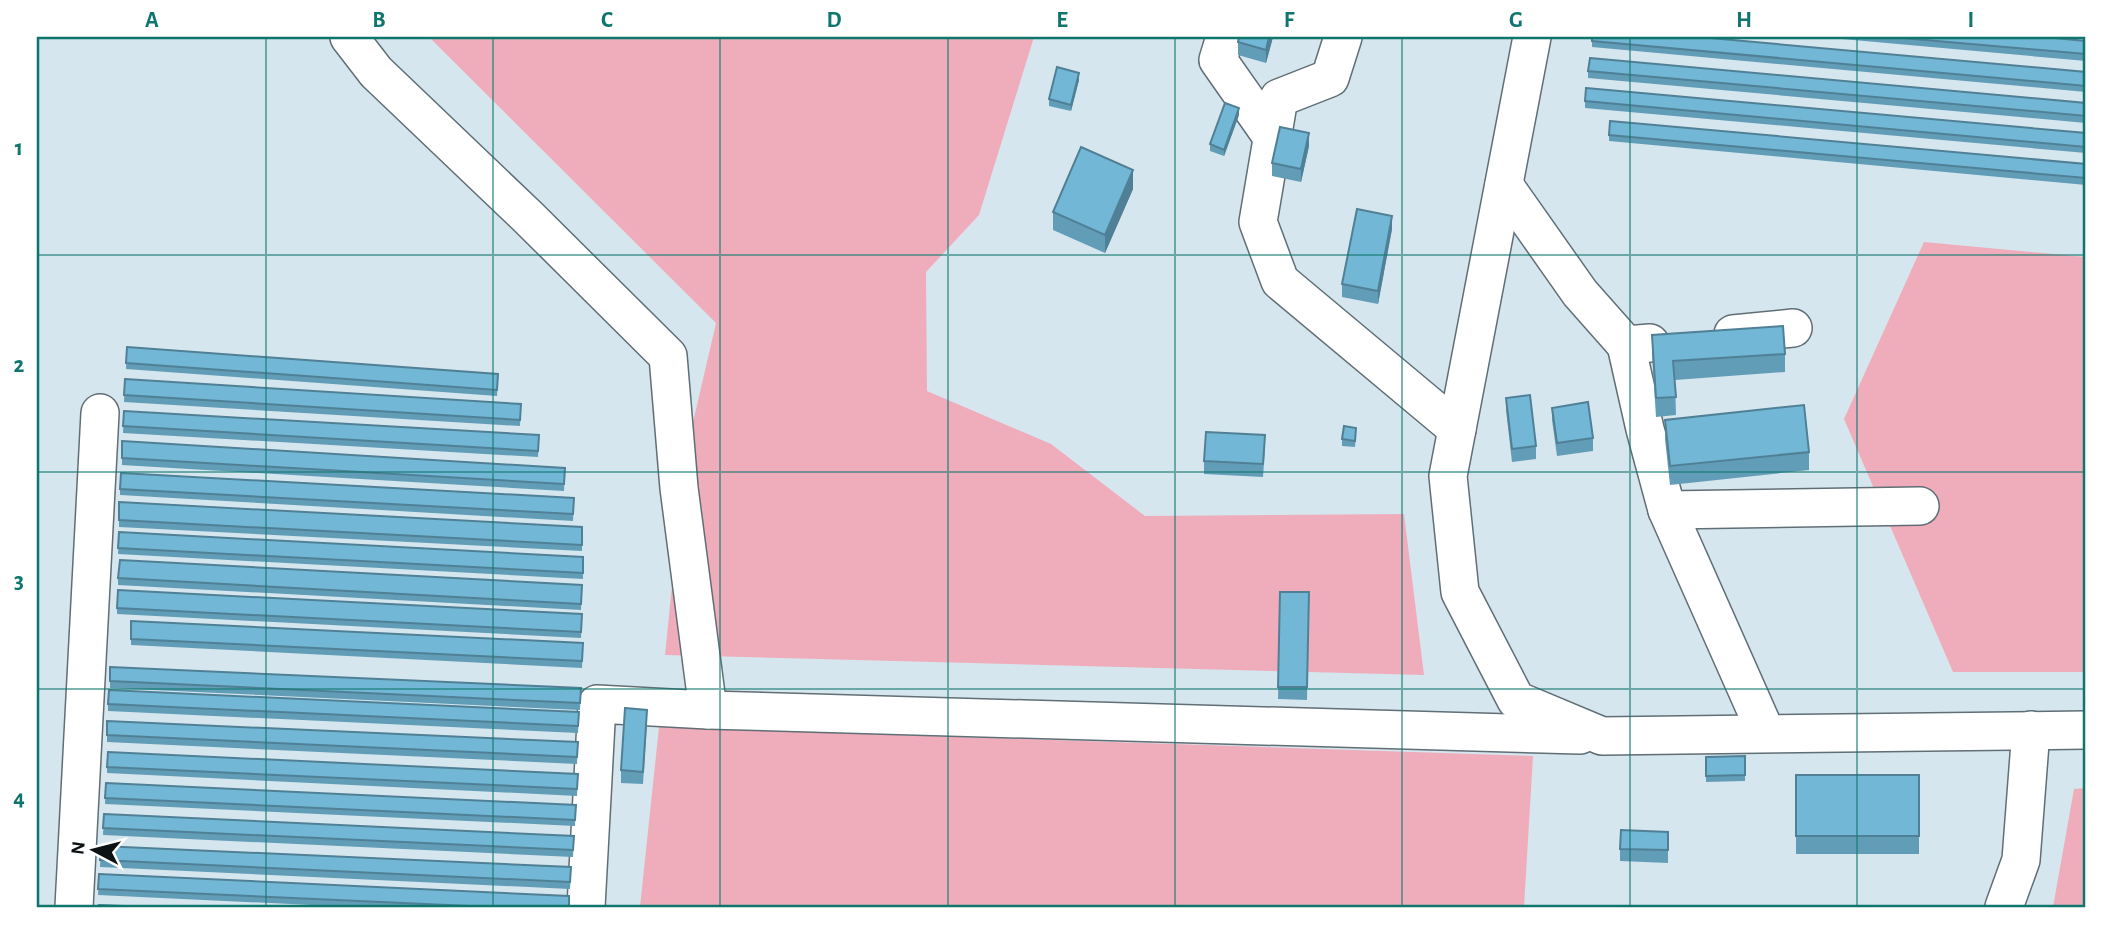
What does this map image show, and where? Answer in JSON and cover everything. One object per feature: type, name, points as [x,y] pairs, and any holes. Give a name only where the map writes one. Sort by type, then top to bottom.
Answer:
[{"type":"street","points":[[349,37],[376,72],[668,356],[679,488],[708,710]]},
{"type":"street","points":[[1225,37],[1218,60],[1272,137]]},
{"type":"street","points":[[1343,37],[1330,78],[1279,98],[1258,222],[1280,281],[1457,429]]},
{"type":"street","points":[[1532,37],[1448,476],[1460,592],[1516,701],[1602,736]]},
{"type":"street","points":[[1504,185],[1580,293],[1626,345],[1667,510],[1766,733]]},
{"type":"street","points":[[1626,345],[1793,328]]},
{"type":"street","points":[[74,907],[100,413]]},
{"type":"street","points":[[1667,510],[1920,506]]},
{"type":"street","points":[[586,907],[597,704],[708,710],[1602,736],[2086,730]]},
{"type":"street","points":[[2004,907],[2021,860],[2031,730]]},
{"type":"shaded area","points":[[429,37],[1034,37],[979,215],[926,272],[927,391],[1051,444],[1145,516],[1404,514],[1424,675],[665,655],[685,457],[716,323]]},
{"type":"shaded area","points":[[1924,242],[2086,257],[2086,672],[1953,672],[1844,419]]},
{"type":"shaded area","points":[[659,727],[1533,756],[1524,907],[640,907]]},
{"type":"shaded area","points":[[2086,788],[2086,907],[2053,907],[2074,789]]},
{"type":"building","points":[[1239,37],[1269,37],[1266,50],[1238,42]]},
{"type":"building","points":[[1592,37],[1699,37],[2086,72],[2086,86],[1592,41]]},
{"type":"building","points":[[1891,37],[2043,37],[2086,41],[2086,54]]},
{"type":"building","points":[[1590,58],[2086,103],[2086,116],[1588,71]]},
{"type":"building","points":[[1057,67],[1079,73],[1071,105],[1049,99]]},
{"type":"building","points":[[1586,88],[2086,133],[2086,147],[1585,101]]},
{"type":"building","points":[[1225,103],[1239,108],[1224,150],[1210,144]]},
{"type":"building","points":[[1610,121],[2086,164],[2086,178],[1609,135]]},
{"type":"building","points":[[1280,127],[1309,133],[1301,169],[1272,163]]},
{"type":"building","points":[[1081,147],[1133,170],[1105,235],[1053,212]]},
{"type":"building","points":[[1357,209],[1392,216],[1378,291],[1342,284]]},
{"type":"building","points":[[1783,326],[1785,354],[1673,361],[1676,397],[1656,398],[1652,335]]},
{"type":"building","points":[[127,347],[498,374],[497,390],[126,363]]},
{"type":"building","points":[[125,379],[521,404],[520,420],[124,395]]},
{"type":"building","points":[[1530,395],[1536,446],[1512,449],[1506,398]]},
{"type":"building","points":[[1588,402],[1593,438],[1557,443],[1552,408]]},
{"type":"building","points":[[1804,405],[1809,452],[1670,466],[1665,420]]},
{"type":"building","points":[[124,411],[539,435],[538,451],[123,426]]},
{"type":"building","points":[[1344,426],[1356,428],[1355,441],[1342,439]]},
{"type":"building","points":[[1206,432],[1265,435],[1263,464],[1204,461]]},
{"type":"building","points":[[122,441],[565,468],[564,484],[122,458]]},
{"type":"building","points":[[121,473],[574,498],[573,514],[120,489]]},
{"type":"building","points":[[119,502],[582,527],[582,545],[119,520]]},
{"type":"building","points":[[119,532],[583,557],[583,573],[118,548]]},
{"type":"building","points":[[120,560],[582,585],[581,604],[118,578]]},
{"type":"building","points":[[118,590],[582,614],[581,632],[117,608]]},
{"type":"building","points":[[1280,592],[1309,592],[1307,687],[1278,687]]},
{"type":"building","points":[[131,621],[583,643],[582,661],[131,639]]},
{"type":"building","points":[[110,667],[581,688],[580,703],[110,681]]},
{"type":"building","points":[[109,690],[579,712],[578,726],[108,704]]},
{"type":"building","points":[[625,708],[647,710],[643,772],[621,770]]},
{"type":"building","points":[[107,721],[578,742],[577,757],[107,735]]},
{"type":"building","points":[[108,752],[578,774],[577,789],[107,767]]},
{"type":"building","points":[[1745,756],[1745,775],[1706,776],[1706,757]]},
{"type":"building","points":[[1796,775],[1919,775],[1919,836],[1796,836]]},
{"type":"building","points":[[106,783],[576,805],[575,820],[105,798]]},
{"type":"building","points":[[104,814],[574,836],[573,850],[103,828]]},
{"type":"building","points":[[1621,830],[1668,832],[1668,850],[1620,849]]},
{"type":"building","points":[[101,846],[571,867],[570,882],[100,860]]},
{"type":"building","points":[[99,874],[569,896],[569,907],[492,907],[98,889]]},
{"type":"building","points":[[99,905],[149,907],[99,907]]}]
